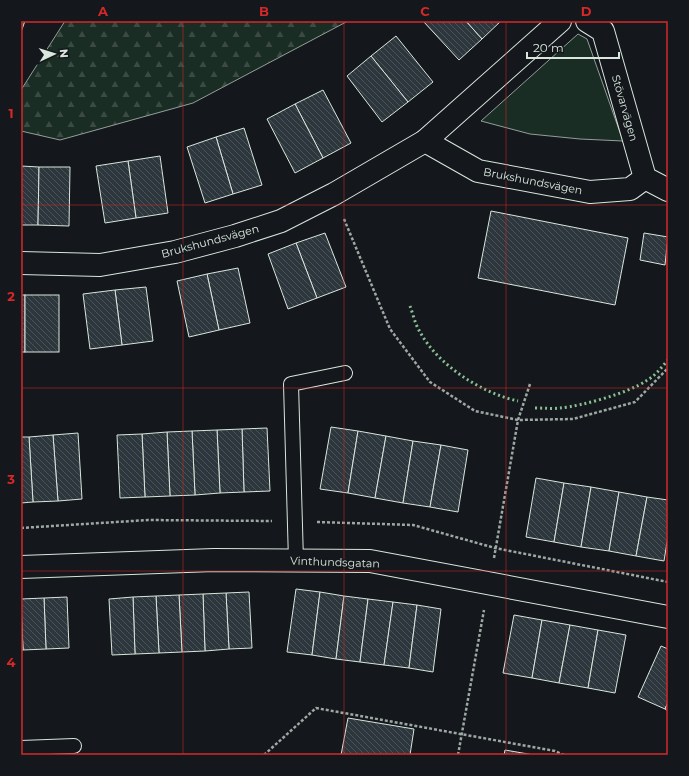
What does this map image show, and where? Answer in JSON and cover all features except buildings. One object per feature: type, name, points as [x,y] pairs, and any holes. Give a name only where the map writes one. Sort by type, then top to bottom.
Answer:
[{"type":"street","name":"Brukshundsvägen","points":[[21,262],[100,265],[175,252],[235,236],[281,221],[334,194],[426,141],[560,21]]},
{"type":"street","name":"Stövarvägen","points":[[587,21],[603,31],[645,178]]},
{"type":"street","name":"Brukshundsvägen","points":[[426,141],[478,171],[590,192],[630,188],[645,178]]},
{"type":"street","points":[[645,178],[668,190]]},
{"type":"street","name":"Vinthundsgatan","points":[[21,567],[214,560],[370,561],[668,616]]},
{"type":"lane","points":[[296,561],[291,384],[345,373]]},
{"type":"lane","points":[[21,748],[74,746]]},
{"type":"path","points":[[334,194],[390,329],[430,382],[475,411],[518,420],[574,419],[635,402],[668,368]]},
{"type":"path","points":[[458,755],[518,420],[530,384]]},
{"type":"path","points":[[264,755],[316,708],[462,733],[555,751],[564,755]]},
{"type":"green space","points":[[65,21],[348,21],[193,103],[60,140],[21,131],[21,90]]},
{"type":"green space","points":[[578,34],[587,39],[623,141],[580,139],[530,134],[481,121]]},
{"type":"hedge","points":[[410,306],[418,329],[438,356],[449,366],[475,384],[504,397],[518,401]]},
{"type":"hedge","points":[[535,408],[569,407],[617,394],[638,386],[649,379],[658,372],[668,360]]}]
